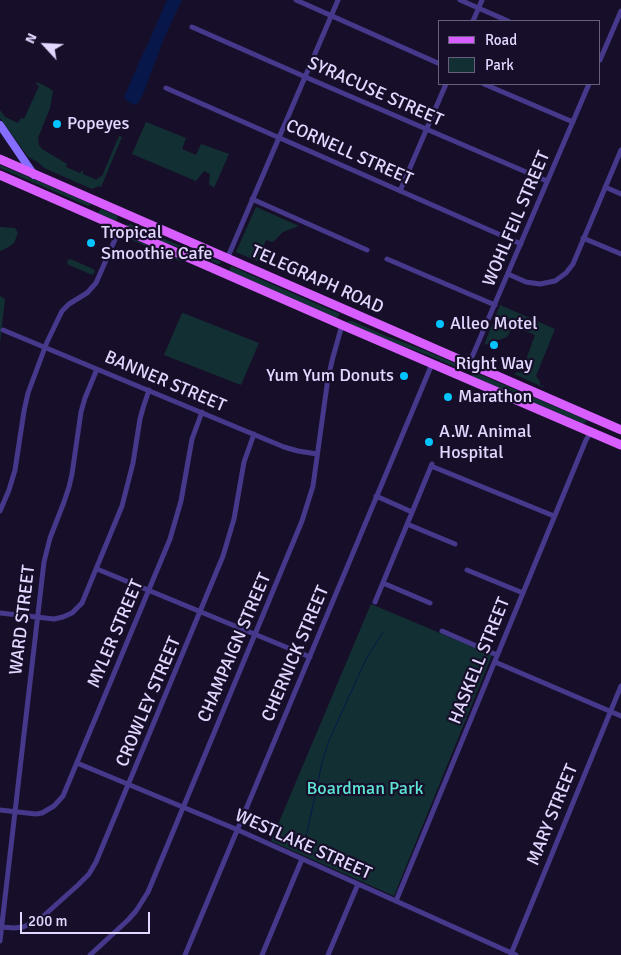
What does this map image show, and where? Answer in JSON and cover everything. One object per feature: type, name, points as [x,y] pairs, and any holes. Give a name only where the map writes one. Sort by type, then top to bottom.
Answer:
[{"type":"main road","name":"TELEGRAPH ROAD","points":[[0,159],[621,430]]},
{"type":"main road","name":"TELEGRAPH ROAD","points":[[0,175],[621,445]]},
{"type":"main road","points":[[91,214],[97,210],[100,203]]},
{"type":"main road","points":[[120,228],[123,221],[126,221],[186,246],[200,247]]},
{"type":"main road","points":[[173,251],[184,251],[224,267],[226,266],[227,259]]},
{"type":"main road","points":[[342,325],[343,319],[346,318],[396,338],[410,339]]},
{"type":"main road","points":[[408,353],[426,356],[466,373],[469,371],[470,364]]},
{"type":"main road","points":[[591,432],[590,426],[594,424],[621,436]]},
{"type":"street","points":[[296,0],[438,63]]},
{"type":"street","points":[[227,259],[338,0]]},
{"type":"street","points":[[460,0],[506,20]]},
{"type":"street","points":[[473,20],[482,0]]},
{"type":"street","points":[[601,58],[621,11]]},
{"type":"street","name":"SYRACUSE STREET","points":[[192,27],[547,182]]},
{"type":"street","points":[[400,191],[446,85]]},
{"type":"street","points":[[486,85],[573,122]]},
{"type":"street","name":"WOHLFEIL STREET","points":[[470,364],[590,85]]},
{"type":"street","name":"CORNELL STREET","points":[[166,88],[521,244]]},
{"type":"street","points":[[0,125],[34,174]]},
{"type":"street","points":[[508,274],[535,284],[546,284],[563,276],[570,268],[621,150]]},
{"type":"street","points":[[605,187],[621,194]]},
{"type":"street","points":[[252,199],[367,250]]},
{"type":"street","points":[[0,511],[15,470],[28,393],[45,347],[62,311],[69,304],[87,293],[96,283],[120,228]]},
{"type":"street","points":[[583,238],[621,254]]},
{"type":"street","points":[[387,258],[495,305]]},
{"type":"street","name":"CHAMPAIGN STREET","points":[[90,955],[128,920],[143,901],[306,512],[313,486],[328,378],[342,325]]},
{"type":"street","name":"BANNER STREET","points":[[4,330],[293,450],[317,454]]},
{"type":"street","name":"CHERNICK STREET","points":[[185,955],[432,364]]},
{"type":"street","name":"WARD STREET","points":[[0,941],[46,550],[69,486],[81,412],[97,368]]},
{"type":"street","points":[[0,613],[48,619],[58,618],[75,610],[84,599],[125,496],[133,463],[142,408],[149,390]]},
{"type":"street","name":"MYLER STREET","points":[[0,810],[36,814],[47,811],[63,796],[170,539],[185,484],[192,439],[202,412]]},
{"type":"street","name":"HASKELL STREET","points":[[396,901],[554,516],[591,432]]},
{"type":"street","name":"CROWLEY STREET","points":[[2,926],[19,928],[40,920],[84,879],[99,857],[223,556],[234,519],[244,462],[254,434]]},
{"type":"street","points":[[375,602],[431,465],[554,516]]},
{"type":"street","points":[[376,496],[412,512]]},
{"type":"street","points":[[407,524],[456,544]]},
{"type":"street","points":[[97,569],[310,657]]},
{"type":"street","points":[[466,570],[523,593]]},
{"type":"street","points":[[383,583],[430,602]]},
{"type":"street","points":[[442,631],[498,655]]},
{"type":"street","points":[[495,662],[621,716]]},
{"type":"street","name":"MARY STREET","points":[[513,954],[621,686]]},
{"type":"street","name":"WESTLAKE STREET","points":[[77,763],[238,830],[513,954]]},
{"type":"street","points":[[262,955],[302,859]]},
{"type":"street","points":[[328,955],[358,884]]},
{"type":"green space","points":[[37,82],[53,91],[50,108],[38,138],[39,145],[42,149],[67,164],[66,167],[80,173],[83,170],[83,174],[97,180],[102,176],[119,136],[122,137],[101,187],[92,189],[44,168],[38,162],[28,157],[0,118],[0,110],[5,117],[18,123],[21,118],[24,119],[39,86],[36,84]]},
{"type":"green space","points":[[146,122],[186,138],[182,149],[196,155],[201,144],[229,154],[214,188],[209,184],[210,174],[204,171],[196,181],[132,154]]},
{"type":"green space","points":[[0,165],[91,205],[88,206],[0,168]]},
{"type":"green space","points":[[256,207],[299,226],[283,232],[273,242],[266,240],[257,261],[236,252]]},
{"type":"green space","points":[[101,209],[118,216],[116,221],[98,213]]},
{"type":"green space","points":[[126,224],[130,224],[221,263],[218,264],[161,241]]},
{"type":"green space","points":[[0,227],[15,228],[18,233],[14,243],[0,251]]},
{"type":"green space","points":[[125,235],[179,258],[182,262],[123,236]]},
{"type":"green space","points":[[69,259],[95,270],[93,275],[69,265],[67,263]]},
{"type":"green space","points":[[231,266],[340,314],[337,318],[229,271]]},
{"type":"green space","points":[[0,296],[5,299],[0,343]]},
{"type":"green space","points":[[500,305],[555,329],[536,376],[540,385],[544,385],[543,387],[514,374],[522,371],[535,335],[513,326],[507,337],[484,345]]},
{"type":"green space","points":[[182,313],[259,343],[241,385],[164,355]]},
{"type":"green space","points":[[348,321],[464,367],[460,369],[389,341]]},
{"type":"green space","points":[[474,372],[587,420],[584,424],[471,376]]},
{"type":"green space","name":"Boardman Park","points":[[371,604],[492,655],[394,896],[271,841]]},
{"type":"shaded area","points":[[167,0],[182,0],[165,36],[143,94],[138,103],[134,105],[124,97]]},
{"type":"waterway","points":[[302,850],[328,743],[366,659],[383,632]]},
{"type":"place","name":"Popeyes","points":[[57,124]]},
{"type":"place","name":"Tropical Smoothie Cafe","points":[[91,243]]},
{"type":"place","name":"Alleo Motel","points":[[440,324]]},
{"type":"place","name":"Right Way","points":[[494,345]]},
{"type":"place","name":"Yum Yum Donuts","points":[[404,376]]},
{"type":"place","name":"Marathon","points":[[448,397]]},
{"type":"place","name":"A.W. Animal Hospital","points":[[429,442]]}]
